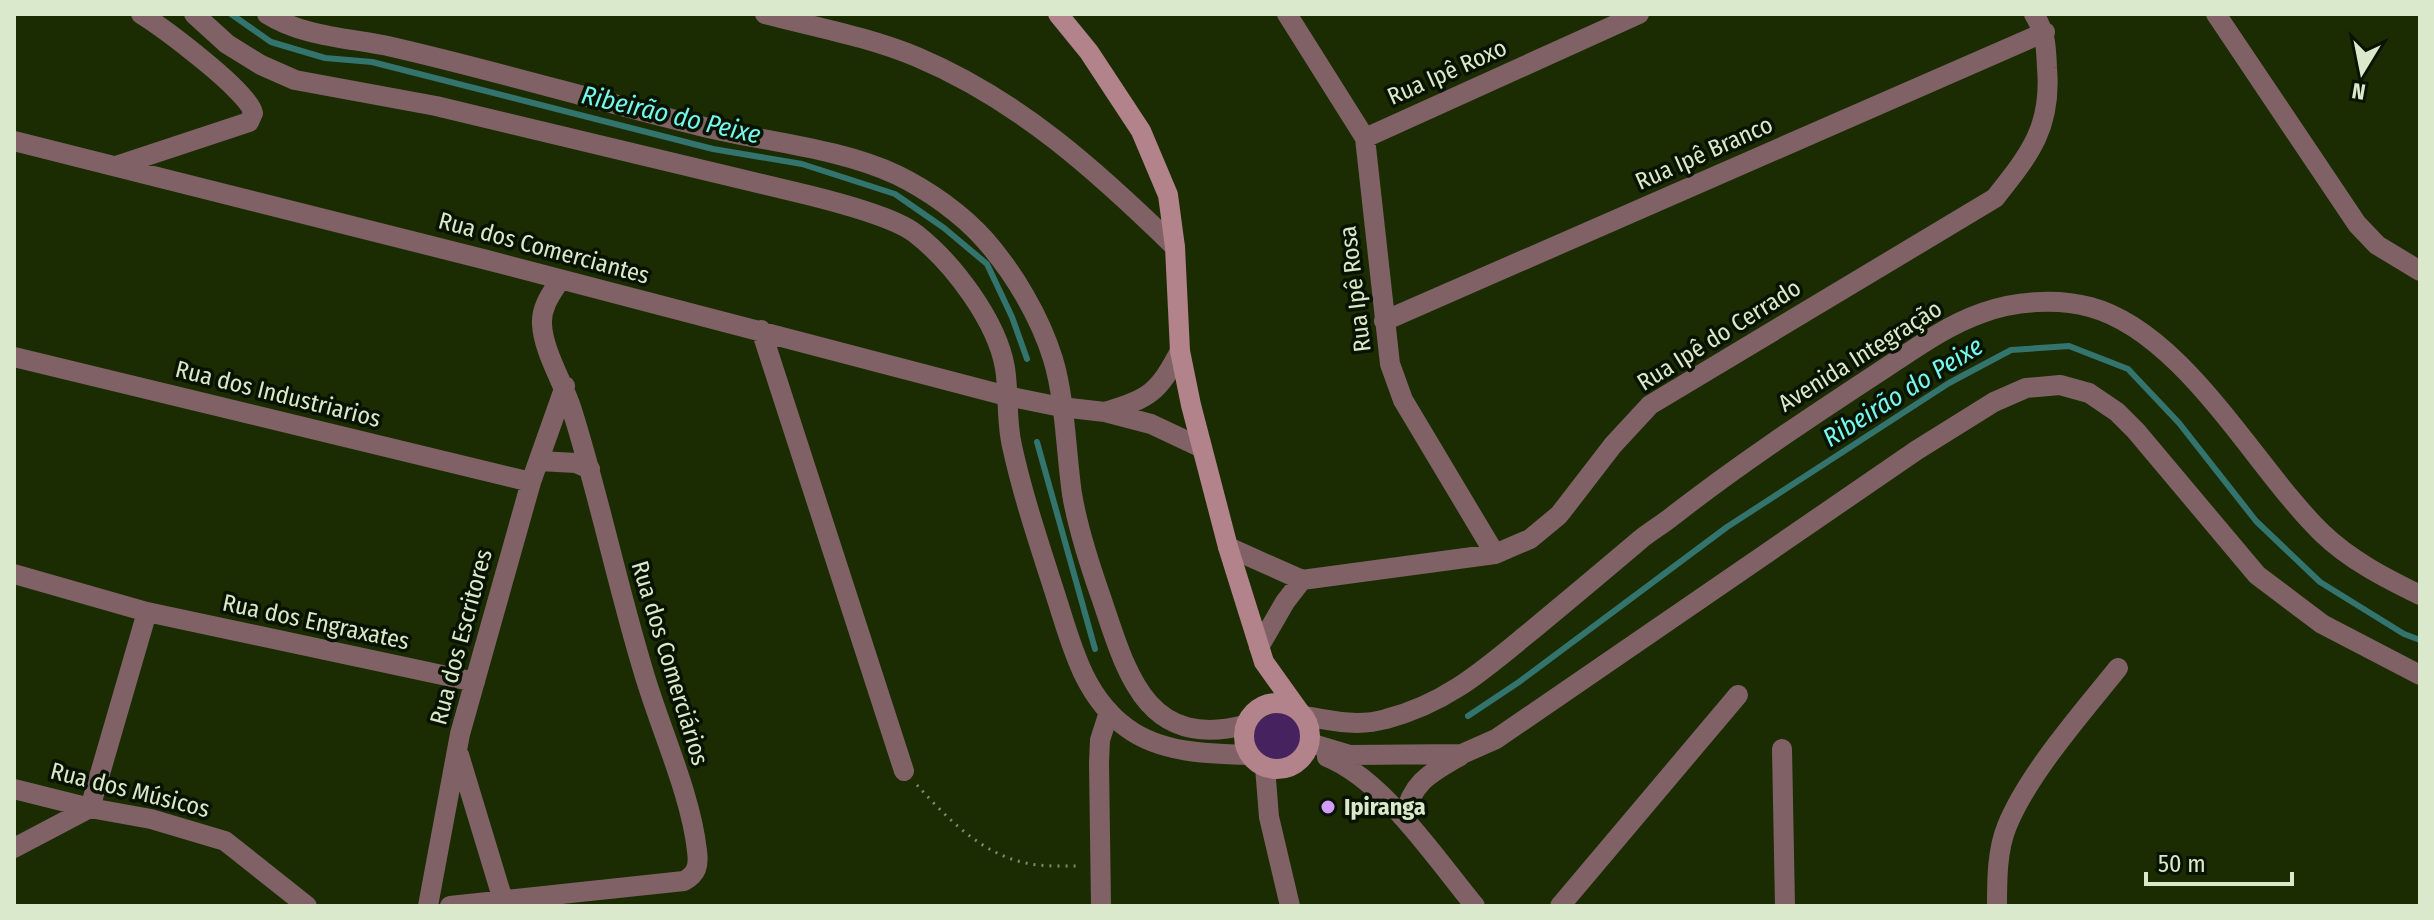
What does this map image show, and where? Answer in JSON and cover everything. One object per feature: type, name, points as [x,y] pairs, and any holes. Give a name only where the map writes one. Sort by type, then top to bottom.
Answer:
[{"type":"main road","points":[[1058,14],[1089,52],[1141,131],[1168,195],[1175,247],[1180,351],[1228,547],[1262,654],[1302,714],[1310,733],[1309,747],[1300,760],[1277,770],[1257,761],[1243,735],[1251,717],[1262,654]]},
{"type":"main road","points":[[1251,717],[1278,703],[1289,705],[1302,714]]},
{"type":"street","points":[[116,166],[249,122],[253,113],[249,101],[233,85],[141,14]]},
{"type":"street","points":[[194,14],[227,44],[261,65],[295,80],[436,106],[808,195],[859,209],[913,231],[941,256],[989,323],[1004,365],[1012,445],[1070,643],[1086,681],[1109,712],[1129,729],[1154,742],[1189,751],[1257,761],[1290,906]]},
{"type":"street","points":[[267,14],[313,32],[391,47],[707,128],[851,159],[897,175],[938,199],[984,239],[1019,286],[1054,360],[1073,499],[1088,558],[1125,670],[1148,703],[1170,722],[1197,730],[1225,730],[1251,717]]},
{"type":"street","points":[[765,14],[834,31],[916,57],[983,90],[1054,136],[1121,194],[1175,247]]},
{"type":"street","name":"Rua Ipê Rosa","points":[[1287,14],[1365,138],[1390,364],[1403,400],[1495,554]]},
{"type":"street","name":"Rua Ipê Roxo","points":[[1365,138],[1639,14]]},
{"type":"street","name":"Rua Ipê do Cerrado","points":[[1302,580],[1495,554],[1530,539],[1559,515],[1613,445],[1650,405],[1995,198],[2024,161],[2043,125],[2049,89],[2045,32],[2034,14]]},
{"type":"street","points":[[2216,14],[2357,224],[2377,245],[2420,271]]},
{"type":"street","name":"Rua Ipê Branco","points":[[1384,321],[2045,32]]},
{"type":"street","name":"Rua dos Comerciantes","points":[[14,141],[761,330],[1007,396],[1105,412],[1151,424],[1202,448]]},
{"type":"street","name":"Rua dos Comerciários","points":[[503,900],[684,881],[696,873],[697,848],[683,792],[635,645],[607,546],[590,469],[565,386],[544,339],[542,322],[545,305],[560,280]]},
{"type":"street","name":"Avenida Integração","points":[[1302,714],[1353,724],[1384,720],[1458,690],[1610,568],[1642,538],[1792,428],[1944,331],[1983,312],[2056,301],[2091,307],[2123,320],[2163,349],[2241,434],[2290,500],[2325,536],[2363,565],[2420,595]]},
{"type":"street","points":[[761,330],[904,771]]},
{"type":"street","points":[[1105,412],[1139,402],[1163,384],[1180,351]]},
{"type":"street","name":"Rua dos Industriarios","points":[[14,357],[531,482]]},
{"type":"street","points":[[1404,818],[1408,798],[1417,785],[1462,754],[1496,739],[1917,450],[1994,402],[2026,388],[2060,385],[2089,393],[2117,412],[2257,575],[2322,624],[2420,675]]},
{"type":"street","name":"Rua dos Escritores","points":[[428,906],[475,682],[531,482],[565,386]]},
{"type":"street","points":[[539,461],[576,463],[590,469]]},
{"type":"street","points":[[1228,547],[1302,580],[1285,602],[1262,654]]},
{"type":"street","name":"Rua dos Engraxates","points":[[14,574],[147,612],[475,682]]},
{"type":"street","points":[[14,848],[90,808],[147,612]]},
{"type":"street","points":[[1997,906],[2006,827],[2056,747],[2118,668]]},
{"type":"street","points":[[1560,906],[1738,695]]},
{"type":"street","points":[[1101,906],[1099,763],[1100,740],[1109,712]]},
{"type":"street","points":[[1309,747],[1350,755],[1462,754]]},
{"type":"street","points":[[1309,747],[1350,768],[1404,818],[1475,906]]},
{"type":"street","points":[[1782,749],[1785,906]]},
{"type":"street","points":[[450,906],[503,900],[458,752]]},
{"type":"street","name":"Rua dos Músicos","points":[[14,789],[151,819],[225,841],[307,906]]},
{"type":"path","points":[[904,771],[970,837],[1003,856],[1027,864],[1101,867]]},
{"type":"shaded area","points":[[1278,713],[1296,721],[1304,739],[1296,757],[1278,765],[1260,757],[1252,739],[1260,721]]},
{"type":"waterway","name":"Ribeirão do Peixe","points":[[231,14],[271,42],[325,58],[372,62],[713,149],[802,164],[895,194],[944,228],[987,264],[1012,317],[1027,359]]},
{"type":"waterway","name":"Ribeirão do Peixe","points":[[1468,716],[1519,682],[1727,527],[1949,383],[2011,350],[2069,346],[2128,369],[2179,423],[2256,521],[2320,582],[2404,634],[2420,640]]},
{"type":"waterway","name":"Ribeirão do Peixe","points":[[1037,442],[1095,649]]},
{"type":"place","name":"Ipiranga","points":[[1328,807]]}]
